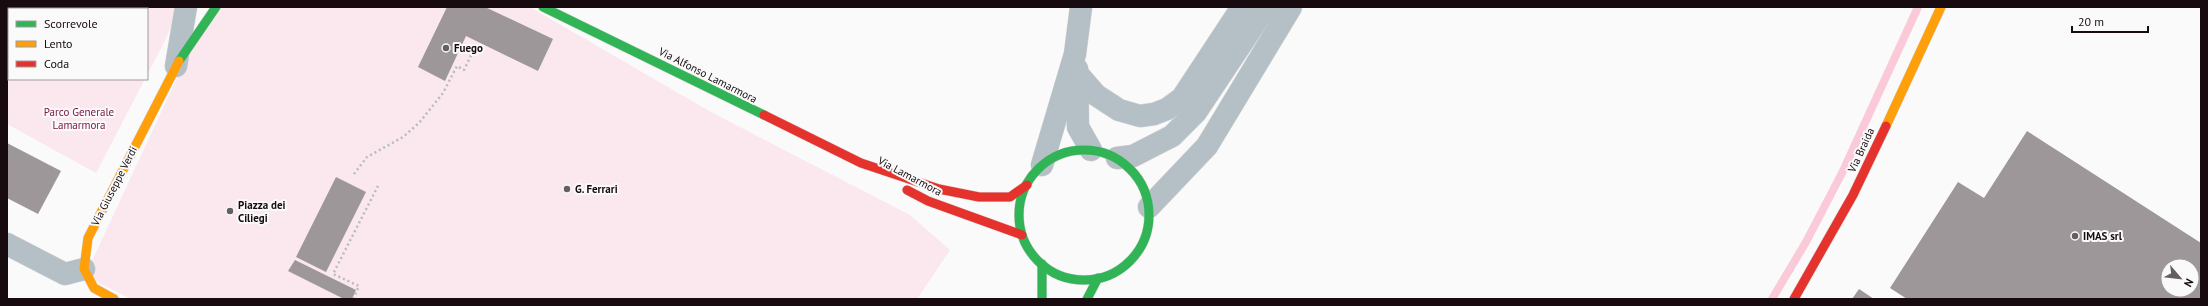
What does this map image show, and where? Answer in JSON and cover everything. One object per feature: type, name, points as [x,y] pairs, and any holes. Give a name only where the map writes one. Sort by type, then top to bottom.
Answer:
[{"type":"street","name":"Via Giuseppe Verdi","points":[[176,66],[186,7]]},
{"type":"street","name":"Via Giuseppe Verdi","points":[[84,269],[88,238],[176,66],[216,7]]},
{"type":"street","name":"Via Alfonso Lamarmora","points":[[544,7],[861,164]]},
{"type":"street","points":[[1081,7],[1076,63],[1078,127],[1091,150]]},
{"type":"street","points":[[1076,63],[1096,95],[1119,110],[1140,116],[1160,112],[1182,98],[1242,7]]},
{"type":"street","points":[[1117,158],[1133,156],[1172,136],[1196,112],[1266,7]]},
{"type":"street","points":[[1149,207],[1207,146],[1291,7]]},
{"type":"street","name":"Via Braida","points":[[1794,299],[1853,195],[1941,7]]},
{"type":"street","points":[[1042,165],[1062,154],[1074,150],[1091,150],[1105,153],[1117,158],[1132,171],[1140,182],[1149,207],[1148,225],[1142,244],[1131,260],[1116,272],[1098,278],[1083,280],[1068,278],[1054,272],[1042,264],[1030,251],[1022,235],[1020,218],[1021,201],[1027,185],[1042,165],[1076,63]]},
{"type":"street","name":"Via Lamarmora","points":[[861,164],[939,189],[979,198],[1010,197],[1027,185]]},
{"type":"street","name":"Via Lamarmora","points":[[861,164],[928,201],[1022,235]]},
{"type":"street","points":[[7,244],[65,274],[84,269],[94,288],[114,299]]},
{"type":"street","points":[[1042,264],[1042,299]]},
{"type":"street","points":[[1087,299],[1098,278]]},
{"type":"path","points":[[354,174],[366,157],[403,137],[419,123],[443,93],[457,66],[464,70],[476,45]]},
{"type":"path","points":[[353,299],[359,286],[333,274],[378,186]]},
{"type":"green space","name":"Parco Generale Lamarmora","points":[[7,7],[176,7],[168,34],[148,73],[148,8],[8,8],[8,80],[144,80],[96,173],[7,124]]},
{"type":"green space","points":[[210,7],[530,7],[711,112],[910,215],[950,250],[917,299],[131,299],[85,276]]},
{"type":"building","points":[[447,7],[485,7],[553,39],[538,71],[466,36],[445,81],[418,67]]},
{"type":"building","name":"IMAS srl","points":[[2027,131],[2201,243],[2201,299],[1907,299],[1890,288],[1958,182],[1984,198]]},
{"type":"building","points":[[7,143],[61,171],[38,214],[7,198]]},
{"type":"building","points":[[336,177],[366,192],[326,272],[296,257]]},
{"type":"building","points":[[295,260],[356,290],[352,299],[344,299],[288,271]]},
{"type":"building","points":[[1859,289],[1874,299],[1852,299]]},
{"type":"waterway","points":[[1772,299],[1806,242],[1843,171],[1918,7]]},
{"type":"traffic: fast","points":[[179,61],[216,7]]},
{"type":"traffic: fast","points":[[543,7],[764,115]]},
{"type":"traffic: fast","points":[[1084,150],[1109,155],[1130,169],[1144,190],[1149,215],[1144,240],[1130,261],[1109,275],[1084,280],[1059,275],[1038,261],[1024,240],[1019,215],[1024,190],[1038,169],[1059,155],[1084,150]]},
{"type":"traffic: fast","points":[[1042,264],[1042,299]]},
{"type":"traffic: fast","points":[[1087,299],[1098,278]]},
{"type":"traffic: slow","points":[[1886,126],[1941,7]]},
{"type":"traffic: slow","points":[[114,299],[94,288],[84,269],[88,238],[179,61]]},
{"type":"traffic: jam","points":[[764,115],[861,163],[939,189],[979,197],[1010,197],[1027,185]]},
{"type":"traffic: jam","points":[[1794,299],[1853,195],[1886,126]]},
{"type":"traffic: jam","points":[[907,190],[928,201],[1022,235]]},
{"type":"place","name":"Fuego","points":[[446,48]]},
{"type":"place","name":"G. Ferrari","points":[[567,189]]},
{"type":"place","name":"Piazza dei Ciliegi","points":[[230,211]]},
{"type":"place","name":"IMAS srl","points":[[2075,236]]}]
